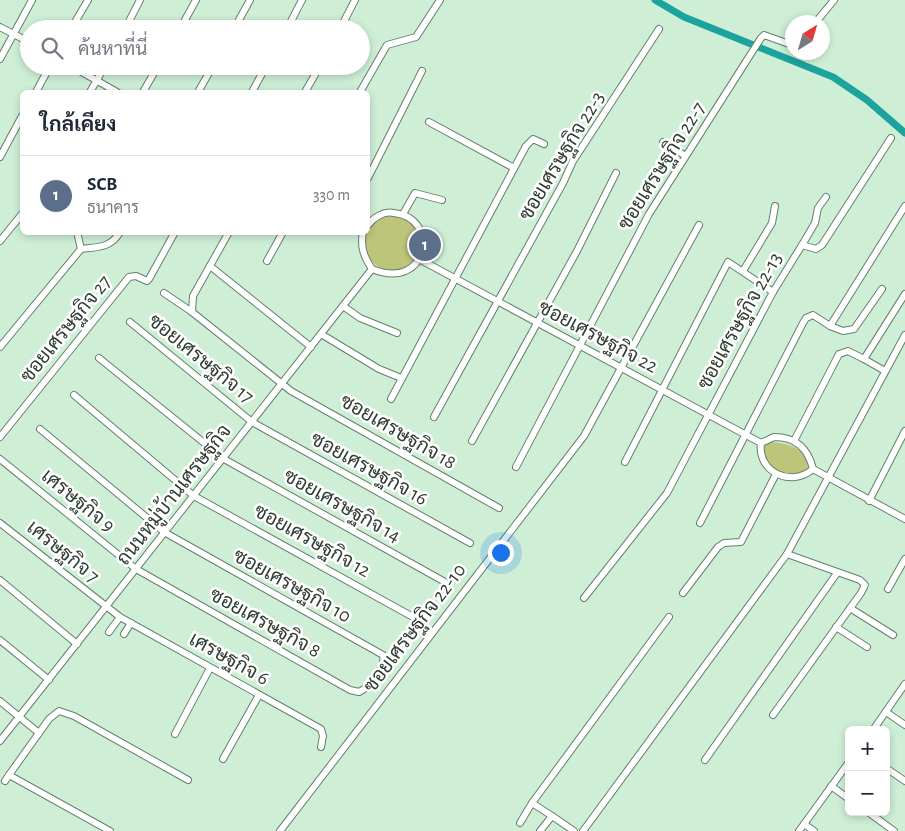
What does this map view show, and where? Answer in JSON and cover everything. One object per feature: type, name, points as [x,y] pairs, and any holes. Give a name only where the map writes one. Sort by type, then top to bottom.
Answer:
[{"type":"street","points":[[21,20],[32,0]]},
{"type":"street","points":[[76,20],[88,0]]},
{"type":"street","points":[[130,20],[140,0]]},
{"type":"street","points":[[185,20],[196,0]]},
{"type":"street","points":[[239,20],[250,0]]},
{"type":"street","points":[[292,20],[302,0]]},
{"type":"street","points":[[345,20],[355,0]]},
{"type":"street","points":[[370,74],[383,50],[392,43],[416,37],[440,0]]},
{"type":"street","points":[[822,15],[834,0]]},
{"type":"street","points":[[0,59],[20,23]]},
{"type":"street","points":[[0,26],[20,37]]},
{"type":"street","name":"ซอยเศรษฐกิจ 22-3","points":[[434,417],[496,301],[564,183],[573,161],[659,29]]},
{"type":"street","name":"ซอยเศรษฐกิจ 22-7","points":[[516,468],[579,344],[649,214],[684,155],[761,38],[764,35],[785,42]]},
{"type":"street","points":[[370,174],[422,71]]},
{"type":"street","points":[[37,90],[45,75]]},
{"type":"street","points":[[88,75],[114,90]]},
{"type":"street","points":[[91,90],[100,75]]},
{"type":"street","points":[[144,90],[153,75]]},
{"type":"street","points":[[199,90],[208,75]]},
{"type":"street","points":[[253,90],[261,75]]},
{"type":"street","points":[[307,90],[315,75]]},
{"type":"street","points":[[361,90],[369,75]]},
{"type":"street","points":[[0,157],[20,120]]},
{"type":"street","points":[[429,122],[514,168]]},
{"type":"street","name":"ซอยเศรษฐกิจ 22-13","points":[[584,598],[667,493],[773,292],[802,245],[816,249],[822,245],[891,138]]},
{"type":"street","points":[[390,399],[514,168],[531,140],[537,139],[544,144]]},
{"type":"street","points":[[663,142],[684,155]]},
{"type":"street","points":[[472,441],[616,173]]},
{"type":"street","points":[[403,214],[415,193],[442,200]]},
{"type":"street","points":[[802,245],[815,223],[818,208],[826,197]]},
{"type":"street","points":[[743,271],[772,223],[775,206]]},
{"type":"street","points":[[830,326],[905,206]]},
{"type":"street","points":[[362,235],[361,243],[364,257],[372,269],[394,275],[404,273],[419,259],[423,248],[422,232],[412,219],[403,214],[392,212],[381,214],[370,223]]},
{"type":"street","points":[[0,241],[20,216]]},
{"type":"street","name":"ซอยเศรษฐกิจ 22-10","points":[[280,831],[584,436],[699,225]]},
{"type":"street","points":[[78,235],[81,249]]},
{"type":"street","points":[[0,347],[81,249],[109,245],[115,242],[118,235]]},
{"type":"street","name":"ซอยเศรษฐกิจ 27","points":[[0,437],[129,277],[136,276],[147,281],[149,279],[173,235]]},
{"type":"street","points":[[192,312],[193,296],[227,235]]},
{"type":"street","points":[[267,260],[281,235]]},
{"type":"street","name":"ซอยเศรษฐกิจ 22","points":[[419,259],[761,443]]},
{"type":"street","points":[[625,462],[728,262],[773,292]]},
{"type":"street","points":[[210,266],[311,347]]},
{"type":"street","name":"ถนนหมู่บ้านเศรษฐกิจ","points":[[0,741],[372,269]]},
{"type":"street","points":[[700,523],[806,318],[814,315],[830,326],[843,330],[854,328],[882,289]]},
{"type":"street","name":"ซอยเศรษฐกิจ 18","points":[[164,293],[192,312],[281,384],[498,508]]},
{"type":"street","points":[[864,359],[905,294]]},
{"type":"street","points":[[343,306],[360,318],[397,333]]},
{"type":"street","name":"ซอยเศรษฐกิจ 17","points":[[130,322],[252,422]]},
{"type":"street","points":[[321,334],[379,369],[401,378]]},
{"type":"street","points":[[583,831],[787,554],[905,335]]},
{"type":"street","points":[[898,349],[905,353]]},
{"type":"street","points":[[794,440],[839,354],[848,351],[885,371]]},
{"type":"street","name":"ซอยเศรษฐกิจ 14","points":[[99,358],[224,459],[445,582]]},
{"type":"street","name":"ซอยเศรษฐกิจ 12","points":[[74,394],[194,496],[413,617]]},
{"type":"street","name":"ซอยเศรษฐกิจ 16","points":[[252,422],[470,543]]},
{"type":"street","points":[[40,430],[164,532]]},
{"type":"street","points":[[870,501],[905,431]]},
{"type":"street","points":[[813,469],[802,478],[788,478],[776,474],[763,458],[760,450],[761,443],[774,437],[794,440],[805,450],[810,458],[813,469],[905,519]]},
{"type":"street","name":"เศรษฐกิจ 9","points":[[0,459],[136,569]]},
{"type":"street","points":[[683,593],[718,546],[724,543],[741,542],[776,474]]},
{"type":"street","name":"เศรษฐกิจ 7","points":[[0,523],[106,608]]},
{"type":"street","name":"ซอยเศรษฐกิจ 10","points":[[164,532],[379,652],[383,655],[384,661],[375,676]]},
{"type":"street","points":[[773,715],[864,588],[864,582],[787,554]]},
{"type":"street","points":[[888,589],[905,559]]},
{"type":"street","name":"ซอยเศรษฐกิจ 8","points":[[136,569],[350,690],[359,692],[363,690],[375,676]]},
{"type":"street","points":[[704,760],[837,573]]},
{"type":"street","points":[[0,580],[76,644]]},
{"type":"street","name":"เศรษฐกิจ 6","points":[[106,608],[321,729],[323,736],[321,747]]},
{"type":"street","points":[[850,608],[893,635]]},
{"type":"street","points":[[109,632],[120,617]]},
{"type":"street","points":[[520,823],[532,802],[670,617]]},
{"type":"street","points":[[124,634],[131,623]]},
{"type":"street","points":[[836,627],[868,648]]},
{"type":"street","points":[[0,640],[48,680]]},
{"type":"street","points":[[175,734],[210,668]]},
{"type":"street","points":[[876,726],[905,684]]},
{"type":"street","points":[[223,759],[259,695]]},
{"type":"street","points":[[0,701],[39,733]]},
{"type":"street","points":[[4,781],[53,714],[59,710],[74,716],[188,780]]},
{"type":"street","points":[[886,712],[905,725]]},
{"type":"street","points":[[799,831],[845,767]]},
{"type":"street","points":[[890,771],[905,781]]},
{"type":"street","points":[[9,775],[110,831]]},
{"type":"street","points":[[831,786],[845,796]]},
{"type":"street","points":[[532,802],[574,831]]},
{"type":"street","points":[[540,831],[552,816]]},
{"type":"street","points":[[873,816],[894,831]]},
{"type":"street","points":[[804,824],[814,831]]},
{"type":"green space","points":[[393,215],[404,217],[413,223],[419,232],[419,254],[413,263],[404,269],[393,271],[382,269],[373,263],[367,254],[365,243],[366,235],[370,235],[370,227],[373,223],[382,217]]},
{"type":"green space","points":[[771,442],[790,445],[801,451],[805,456],[808,469],[792,474],[778,471],[773,467],[766,454],[764,445]]},
{"type":"waterway","points":[[655,0],[684,17],[833,77],[867,100],[905,133]]},
{"type":"place","name":"SCB","points":[[425,245]]}]
